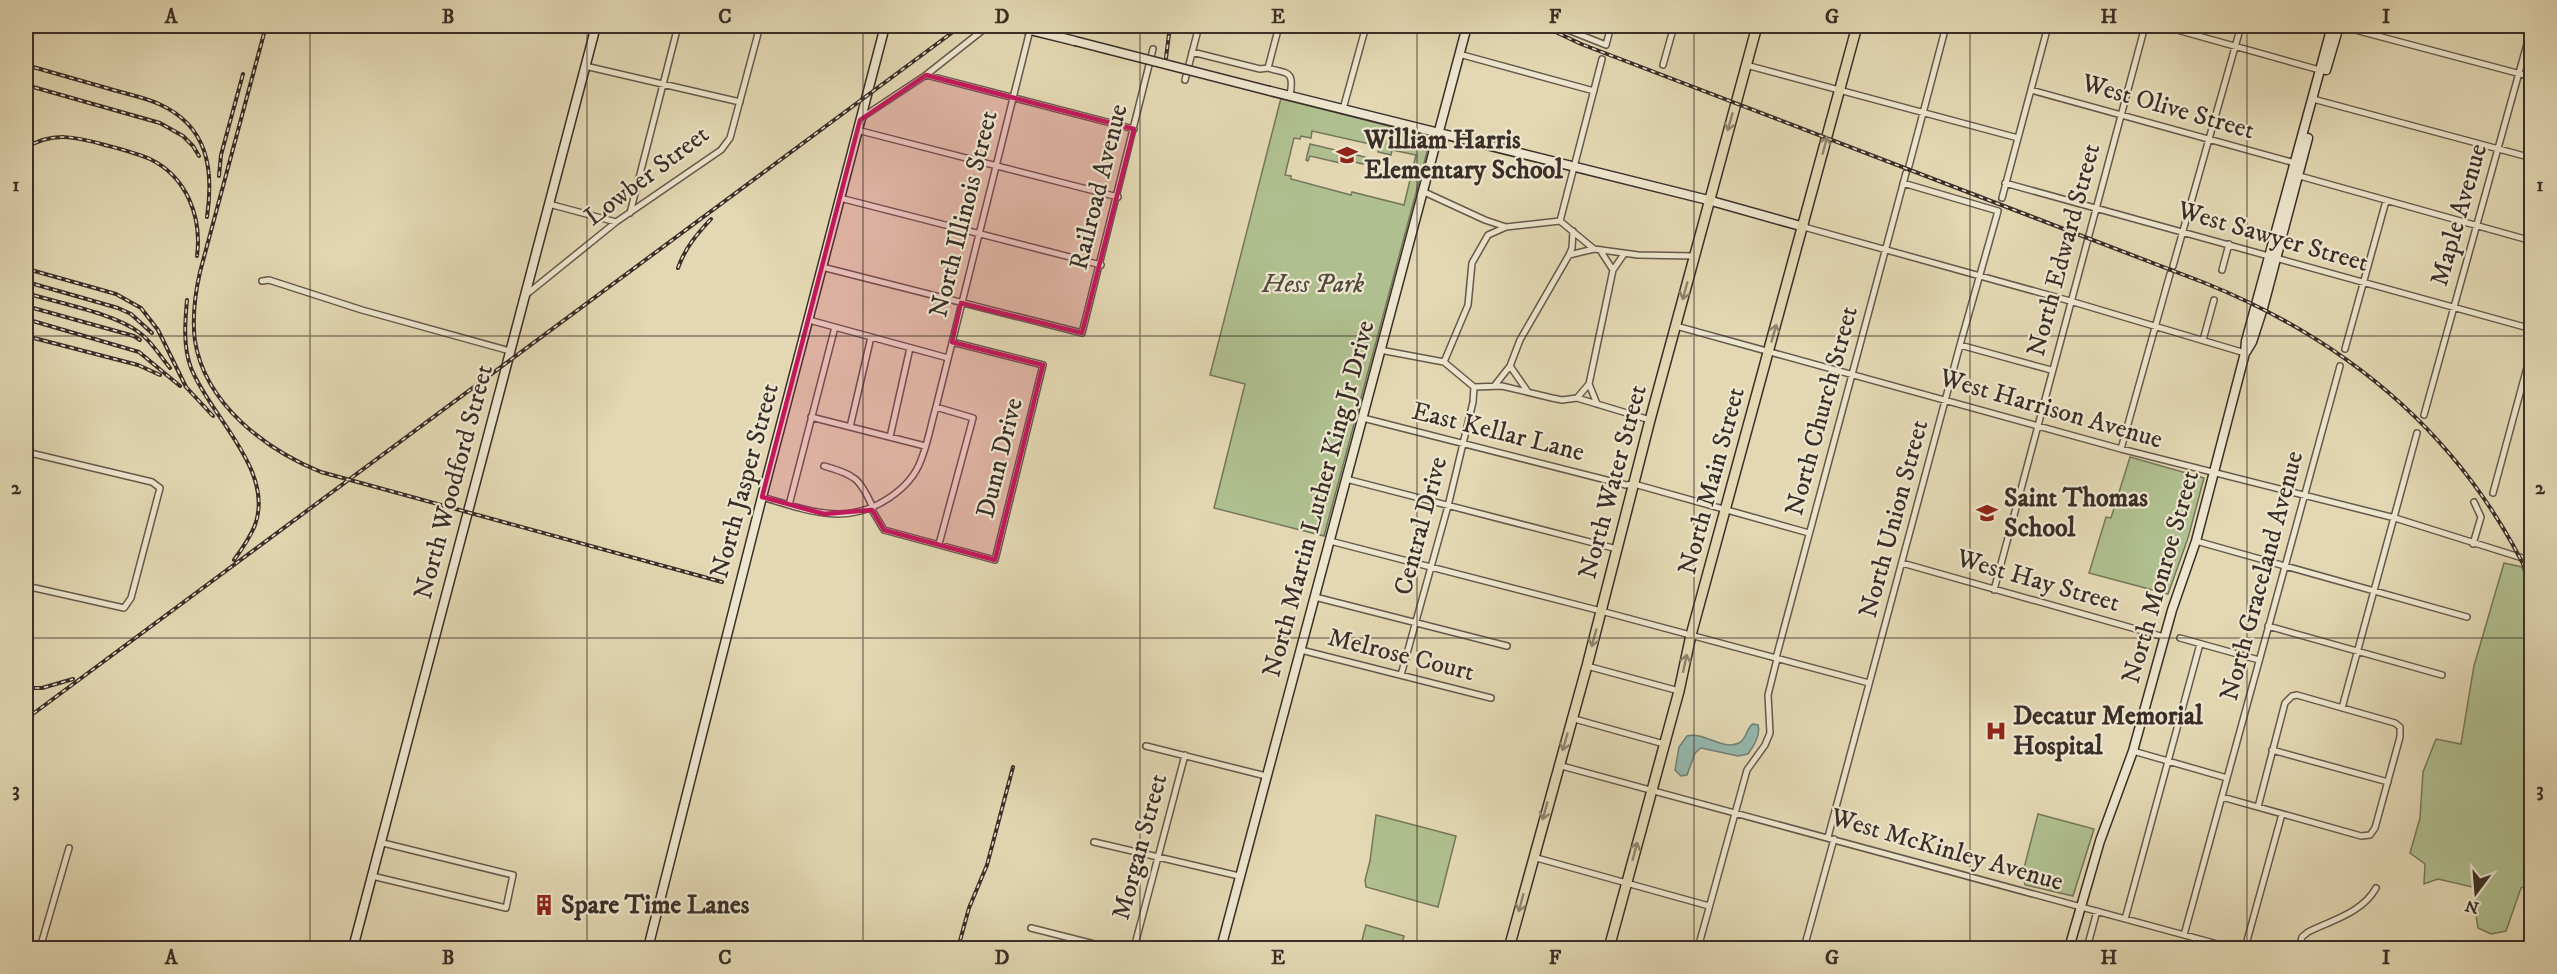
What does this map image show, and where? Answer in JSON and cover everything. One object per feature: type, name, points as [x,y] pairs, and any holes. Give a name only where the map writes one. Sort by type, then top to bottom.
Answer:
[{"type":"main road","name":"North Water Street","points":[[1509,948],[1587,666],[1708,200],[1756,26]]},
{"type":"main road","name":"North Main Street","points":[[1609,948],[1857,26]]},
{"type":"street","name":"North Woodford Street","points":[[353,948],[596,26]]},
{"type":"street","points":[[630,213],[678,26]]},
{"type":"street","name":"Lowber Street","points":[[525,296],[616,222],[721,150],[730,138],[760,26]]},
{"type":"street","name":"North Jasper Street","points":[[648,948],[762,497],[885,26]]},
{"type":"street","points":[[860,120],[926,75],[988,26]]},
{"type":"street","points":[[1014,26],[1708,200],[2070,301],[2245,353]]},
{"type":"street","points":[[1185,80],[1198,26]]},
{"type":"street","points":[[1268,68],[1279,26]]},
{"type":"street","points":[[1343,109],[1366,26]]},
{"type":"street","name":"North Martin Luther King Jr Drive","points":[[1221,948],[1467,26]]},
{"type":"street","points":[[1558,26],[1606,45],[1611,26]]},
{"type":"street","points":[[1663,65],[1674,26]]},
{"type":"street","points":[[1909,166],[1946,26]]},
{"type":"street","points":[[2001,198],[2048,26]]},
{"type":"street","name":"North Edward Street","points":[[1994,590],[2051,370],[2145,26]]},
{"type":"street","points":[[2163,26],[2323,71]]},
{"type":"street","points":[[2173,266],[2241,26]]},
{"type":"street","name":"North Monroe Street","points":[[2069,948],[2100,841],[2133,751],[2164,637],[2196,541],[2245,353],[2246,341],[2273,256],[2323,71],[2332,26]]},
{"type":"street","points":[[2340,26],[2532,76]]},
{"type":"street","name":"North Monroe Street","points":[[2323,71],[2340,26]]},
{"type":"street","name":"Maple Avenue","points":[[2424,416],[2452,307],[2532,26]]},
{"type":"street","name":"North Illinois Street","points":[[873,509],[912,480],[921,461],[1030,30]]},
{"type":"street","name":"Railroad Avenue","points":[[962,303],[1082,333],[1101,265],[1153,50]]},
{"type":"street","points":[[1192,52],[1260,69],[1280,69],[1288,75],[1292,86],[1290,95]]},
{"type":"street","points":[[1459,54],[1594,91]]},
{"type":"street","points":[[1560,221],[1602,58]]},
{"type":"street","points":[[1746,65],[2018,138]]},
{"type":"street","points":[[585,66],[740,102]]},
{"type":"street","points":[[926,75],[1134,129]]},
{"type":"street","name":"West Olive Street","points":[[2031,90],[2295,163]]},
{"type":"street","points":[[2315,100],[2532,158]]},
{"type":"street","name":"North Monroe Street","points":[[2295,175],[2295,163],[2315,100]]},
{"type":"street","points":[[857,130],[1118,197]]},
{"type":"street","name":"North Church Street","points":[[1736,812],[1748,767],[1765,746],[1770,733],[1768,695],[1906,173]]},
{"type":"street","points":[[2295,175],[2532,241]]},
{"type":"street","name":"North Union Street","points":[[1804,948],[1869,683],[1998,211],[1904,183]]},
{"type":"street","name":"West Sawyer Street","points":[[2005,183],[2532,329]]},
{"type":"street","points":[[1422,191],[1485,220],[1506,227]]},
{"type":"street","points":[[840,198],[1101,265]]},
{"type":"street","points":[[2344,349],[2386,201]]},
{"type":"street","points":[[549,204],[616,222]]},
{"type":"street","points":[[1485,220],[1488,235]]},
{"type":"street","points":[[1444,362],[1468,305],[1472,263],[1488,235],[1506,227],[1560,221],[1597,249],[1613,270]]},
{"type":"street","points":[[1495,385],[1510,366],[1520,340],[1569,255],[1572,248],[1573,231]]},
{"type":"street","points":[[2222,270],[2229,244]]},
{"type":"street","points":[[1569,255],[1597,249],[1624,254],[1694,256]]},
{"type":"street","points":[[1577,398],[1589,384],[1613,270],[1624,254]]},
{"type":"street","points":[[822,267],[962,303]]},
{"type":"street","points":[[2121,449],[2170,274]]},
{"type":"street","points":[[262,281],[269,280],[362,310],[510,351]]},
{"type":"street","points":[[2203,340],[2214,300]]},
{"type":"street","points":[[809,320],[948,358]]},
{"type":"street","name":"West Harrison Avenue","points":[[1676,326],[2214,474],[2395,518],[2532,561]]},
{"type":"street","points":[[789,505],[835,327]]},
{"type":"street","points":[[850,427],[871,337]]},
{"type":"street","name":"Dunn Drive","points":[[939,544],[995,560],[1043,365],[952,342]]},
{"type":"street","points":[[1960,345],[2051,370]]},
{"type":"street","points":[[890,437],[910,348]]},
{"type":"street","points":[[2493,493],[2532,349]]},
{"type":"street","points":[[1380,350],[1444,362],[1474,387],[1495,385],[1562,400],[1577,398],[1650,420]]},
{"type":"street","points":[[1510,366],[1528,393]]},
{"type":"street","name":"North Graceland Avenue","points":[[2184,935],[2340,366]]},
{"type":"street","points":[[1589,384],[1597,404]]},
{"type":"street","name":"Central Drive","points":[[1401,675],[1464,443],[1474,387]]},
{"type":"street","points":[[824,466],[855,476],[863,484],[884,530],[939,544],[973,418],[936,407]]},
{"type":"street","points":[[811,417],[925,446]]},
{"type":"street","name":"East Kellar Lane","points":[[1363,418],[1626,485],[1635,484],[1809,533]]},
{"type":"street","points":[[2342,708],[2417,434]]},
{"type":"street","points":[[26,452],[152,482],[160,488],[131,598],[124,608],[26,586]]},
{"type":"street","points":[[1346,479],[1617,549]]},
{"type":"street","points":[[762,497],[824,514],[845,514],[873,509]]},
{"type":"street","points":[[2473,544],[2481,517],[2474,502]]},
{"type":"street","points":[[2196,541],[2467,617]]},
{"type":"street","points":[[1330,542],[1601,611],[1869,683]]},
{"type":"street","name":"West Hay Street","points":[[1902,563],[2164,637]]},
{"type":"street","points":[[1315,597],[1507,646]]},
{"type":"street","points":[[2268,626],[2442,675]]},
{"type":"street","points":[[2180,638],[2259,660]]},
{"type":"street","points":[[2125,919],[2200,644]]},
{"type":"street","name":"Melrose Court","points":[[1300,650],[1491,698]]},
{"type":"street","points":[[1587,666],[1679,691]]},
{"type":"street","points":[[2222,797],[2282,814],[2366,836],[2375,828],[2400,737],[2400,727],[2395,723],[2297,695],[2292,696],[2285,702],[2258,807]]},
{"type":"street","points":[[1571,718],[1664,744]]},
{"type":"street","points":[[1146,746],[1266,776]]},
{"type":"street","points":[[2272,750],[2388,782]]},
{"type":"street","points":[[2133,751],[2227,778]]},
{"type":"street","name":"Morgan Street","points":[[1134,948],[1185,754]]},
{"type":"street","name":"West McKinley Avenue","points":[[1558,765],[2232,948]]},
{"type":"street","points":[[1698,948],[1736,812]]},
{"type":"street","points":[[2245,948],[2282,814]]},
{"type":"street","points":[[1094,842],[1239,876]]},
{"type":"street","points":[[372,876],[506,908],[513,875],[382,843]]},
{"type":"street","points":[[40,948],[69,848]]},
{"type":"street","points":[[1533,857],[1710,906]]},
{"type":"street","points":[[2299,948],[2302,937],[2308,932],[2350,912],[2372,895],[2376,888]]},
{"type":"street","points":[[2087,948],[2097,911]]},
{"type":"street","points":[[1031,928],[1110,948]]},
{"type":"highlighted area","points":[[926,75],[1134,129],[1082,333],[961,303],[952,342],[1043,365],[995,560],[884,530],[872,510],[824,514],[762,497],[860,120]]},
{"type":"green space","name":"Hess Park","points":[[1281,98],[1431,137],[1324,536],[1214,508],[1245,384],[1210,375]],"holes":[[[1312,131],[1379,146],[1378,152],[1391,155],[1392,150],[1416,155],[1404,205],[1352,192],[1351,195],[1291,179],[1291,176],[1285,175],[1294,138],[1300,139],[1301,136],[1311,138]]]},
{"type":"green space","points":[[1310,144],[1365,157],[1363,164],[1346,160],[1345,164],[1310,156],[1308,161],[1306,160]]},
{"type":"green space","points":[[2130,457],[2204,478],[2188,538],[2168,594],[2089,573],[2106,517],[2111,518]]},
{"type":"green space","points":[[2504,563],[2522,567],[2531,591],[2532,884],[2521,888],[2506,931],[2491,934],[2478,928],[2475,909],[2477,888],[2438,879],[2424,884],[2425,864],[2410,853],[2420,818],[2423,772],[2436,739],[2461,744],[2474,666]]},
{"type":"green space","points":[[2038,814],[2094,829],[2073,896],[2025,885],[2023,872]]},
{"type":"green space","points":[[1376,815],[1456,836],[1438,907],[1366,887],[1365,880]]},
{"type":"green space","points":[[1366,925],[1404,936],[1401,948],[1360,948]]},
{"type":"water","points":[[1753,724],[1758,725],[1759,733],[1748,754],[1738,756],[1701,748],[1695,753],[1687,775],[1681,776],[1675,770],[1679,747],[1687,736],[1700,736],[1726,745],[1733,745],[1742,741]]},
{"type":"railway","points":[[266,26],[195,297],[194,332],[201,364],[211,385],[225,404],[241,422],[260,437],[300,463],[321,472],[722,582]]},
{"type":"railway","points":[[26,719],[961,26]]},
{"type":"railway","points":[[1166,58],[1170,26]]},
{"type":"railway","points":[[1543,26],[1581,44],[2205,283],[2258,307],[2308,334],[2355,366],[2398,401],[2437,440],[2473,483],[2504,530],[2532,582]]},
{"type":"railway","points":[[26,65],[147,99],[175,113],[198,137],[204,151],[209,182],[207,217]]},
{"type":"railway","points":[[219,176],[221,155],[243,74]]},
{"type":"railway","points":[[26,85],[160,123],[183,136],[199,156]]},
{"type":"railway","points":[[26,148],[45,139],[75,138],[134,153],[163,167],[182,187],[194,213],[198,241],[197,256]]},
{"type":"railway","points":[[678,268],[692,242],[711,219]]},
{"type":"railway","points":[[31,270],[116,294],[141,308],[158,330],[186,387],[213,416]]},
{"type":"railway","points":[[27,282],[118,308],[131,314],[152,333]]},
{"type":"railway","points":[[26,293],[101,314],[129,326],[148,341],[170,368]]},
{"type":"railway","points":[[187,300],[185,326],[188,360],[200,386],[249,464],[256,484],[259,504],[255,525],[234,560]]},
{"type":"railway","points":[[26,306],[134,336],[140,340]]},
{"type":"railway","points":[[26,319],[139,352],[180,386]]},
{"type":"railway","points":[[26,336],[138,365],[160,375]]},
{"type":"railway","points":[[26,688],[42,688],[73,679]]},
{"type":"railway","points":[[958,948],[969,908],[987,865],[1013,767]]},
{"type":"place","name":"William Harris Elementary School","points":[[1347,155]]},
{"type":"place","name":"Saint Thomas School","points":[[1987,513]]},
{"type":"place","name":"Decatur Memorial Hospital","points":[[1996,731]]},
{"type":"place","name":"Spare Time Lanes","points":[[544,905]]}]
